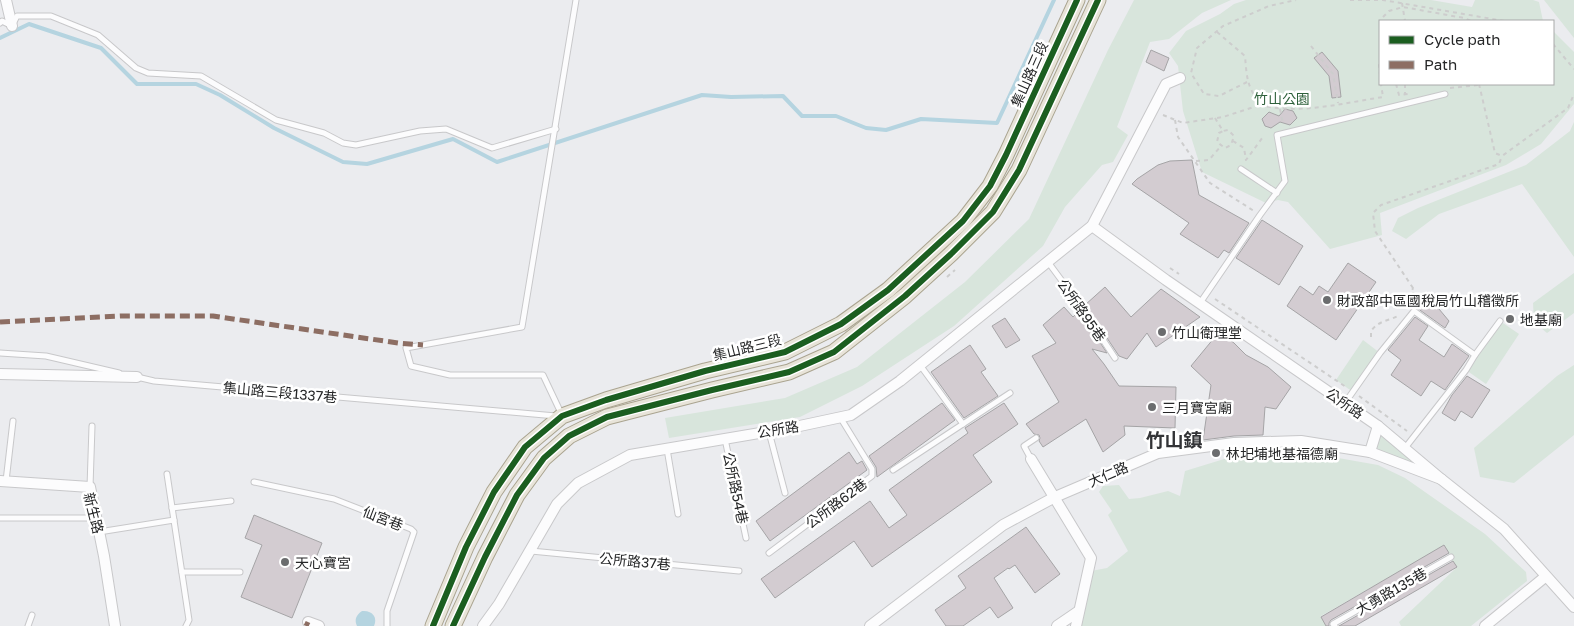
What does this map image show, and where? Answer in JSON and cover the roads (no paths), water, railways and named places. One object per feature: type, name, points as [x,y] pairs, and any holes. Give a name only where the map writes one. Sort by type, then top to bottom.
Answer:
[{"type":"main road","name":"集山路三段","points":[[432,626],[466,547],[494,492],[525,447],[562,416],[606,400],[705,371],[785,352],[840,324],[888,290],[963,221],[990,186],[1006,156],[1077,0]]},
{"type":"main road","points":[[453,626],[485,557],[518,495],[544,458],[569,436],[607,417],[789,372],[834,352],[904,296],[951,254],[993,212],[1019,170],[1098,0]]},
{"type":"street","points":[[6,0],[12,26]]},
{"type":"street","name":"公所路","points":[[483,626],[500,604],[557,504],[578,483],[630,455],[794,427],[851,415],[900,381],[1092,226],[1166,84],[1180,78]]},
{"type":"street","name":"公所路","points":[[1092,226],[1200,304],[1378,426],[1504,529],[1545,577],[1574,607]]},
{"type":"street","points":[[0,374],[137,377]]},
{"type":"street","points":[[1370,452],[1378,426]]},
{"type":"street","name":"大仁路","points":[[870,626],[1003,525],[1055,497],[1158,453],[1234,444],[1301,441],[1370,452],[1441,479]]},
{"type":"street","points":[[1032,458],[1091,558],[1076,626]]},
{"type":"street","name":"新生路","points":[[3,481],[90,487],[115,626]]},
{"type":"street","points":[[1485,626],[1545,577]]},
{"type":"street","points":[[1057,626],[1079,611]]},
{"type":"street","points":[[308,622],[319,626]]},
{"type":"lane","points":[[562,416],[543,375],[450,376],[411,366],[406,348],[522,327],[576,0]]},
{"type":"lane","points":[[0,24],[2,21],[12,26],[17,16],[51,16],[98,35],[136,68],[148,73],[201,76],[276,120],[324,133],[343,143],[356,145],[420,131],[446,129],[492,148],[556,129]]},
{"type":"lane","points":[[1200,304],[1285,181],[1277,135],[1445,94]]},
{"type":"lane","points":[[1241,169],[1277,193]]},
{"type":"lane","name":"公所路95巷","points":[[1048,262],[1082,308],[1115,358]]},
{"type":"lane","points":[[1345,403],[1380,353],[1414,310],[1475,355]]},
{"type":"lane","points":[[1405,449],[1466,370],[1500,321]]},
{"type":"lane","name":"集山路三段1337巷","points":[[0,353],[46,356],[154,381],[562,416]]},
{"type":"lane","points":[[920,364],[963,424]]},
{"type":"lane","points":[[893,470],[1010,394]]},
{"type":"lane","name":"公所路62巷","points":[[769,553],[872,476],[872,469],[840,417]]},
{"type":"lane","points":[[3,481],[13,421]]},
{"type":"lane","points":[[90,487],[92,426]]},
{"type":"lane","points":[[769,431],[785,493]]},
{"type":"lane","name":"公所路54巷","points":[[725,438],[746,538]]},
{"type":"lane","points":[[1032,458],[1024,446],[1036,438]]},
{"type":"lane","points":[[667,448],[678,514]]},
{"type":"lane","points":[[167,474],[189,620],[186,626]]},
{"type":"lane","name":"仙宮巷","points":[[254,482],[334,499],[411,529],[414,532],[387,611],[387,626]]},
{"type":"lane","points":[[172,508],[231,501]]},
{"type":"lane","points":[[0,518],[96,518]]},
{"type":"lane","points":[[99,532],[174,520]]},
{"type":"lane","name":"公所路37巷","points":[[530,551],[739,570]]},
{"type":"lane","name":"大勇路135巷","points":[[1335,626],[1333,624],[1450,557]]},
{"type":"lane","points":[[182,572],[240,572]]},
{"type":"lane","points":[[28,626],[32,615]]},
{"type":"water","points":[[362,611],[369,612],[375,617],[374,626],[357,626],[356,618]]},
{"type":"waterway","points":[[0,38],[29,24],[101,48],[137,84],[196,84],[220,95],[274,128],[343,162],[367,164],[453,139],[497,162],[702,95],[731,97],[783,96],[802,116],[836,116],[866,128],[886,130],[921,119],[997,123],[1054,0]]},
{"type":"place","name":"財政部中區國稅局竹山稽徵所","points":[[1327,300]]},
{"type":"place","name":"地基廟","points":[[1510,319]]},
{"type":"place","name":"竹山衛理堂","points":[[1162,332]]},
{"type":"place","name":"三月寶宮廟","points":[[1152,407]]},
{"type":"place","name":"林圯埔地基福德廟","points":[[1216,453]]},
{"type":"place","name":"天心寶宮","points":[[285,562]]},
{"type":"district","name":"竹山鎮","points":[[1174,439]]},
{"type":"park label","name":"竹山公園","points":[[1282,98]]}]
